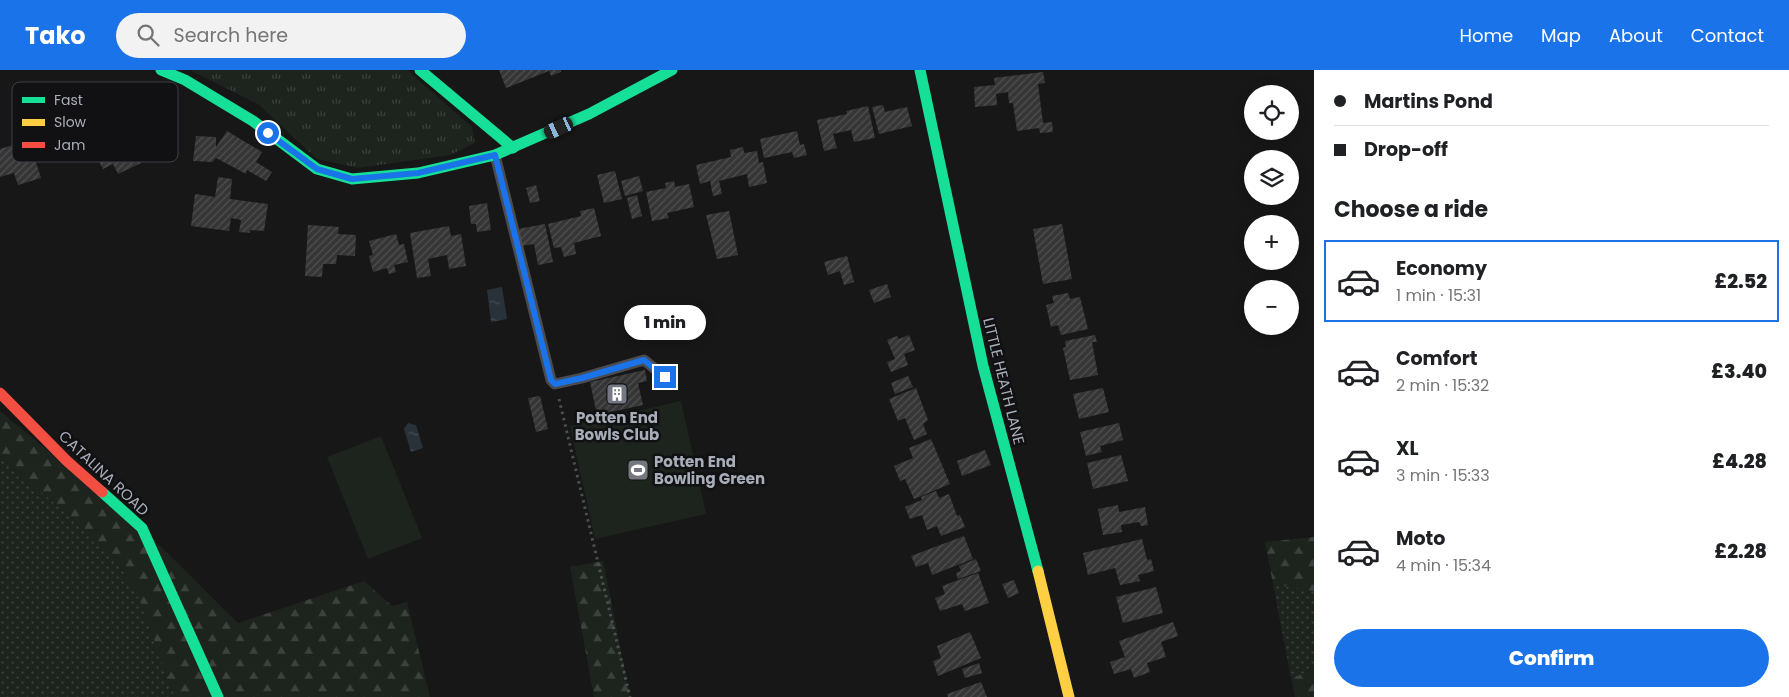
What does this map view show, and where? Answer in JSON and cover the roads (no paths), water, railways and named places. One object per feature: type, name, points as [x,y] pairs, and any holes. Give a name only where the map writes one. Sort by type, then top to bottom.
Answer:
[{"type":"street","points":[[161,70],[186,80],[253,121],[317,169],[352,179],[418,173],[495,155],[589,114],[672,70]]},
{"type":"street","points":[[420,70],[513,148]]},
{"type":"street","name":"LITTLE HEATH LANE","points":[[920,70],[983,366],[1049,614],[1069,697]]},
{"type":"street","name":"CATALINA ROAD","points":[[0,393],[66,461],[142,528],[218,697]]},
{"type":"lane","points":[[495,155],[551,380],[555,384],[644,360],[665,377]]},
{"type":"water","points":[[502,287],[507,319],[491,322],[487,290]]},
{"type":"water","points":[[408,423],[416,425],[423,448],[411,452],[404,429]]},
{"type":"place","name":"Potten End Bowls Club","points":[[617,394]]},
{"type":"place","name":"Potten End Bowling Green","points":[[638,470]]}]
